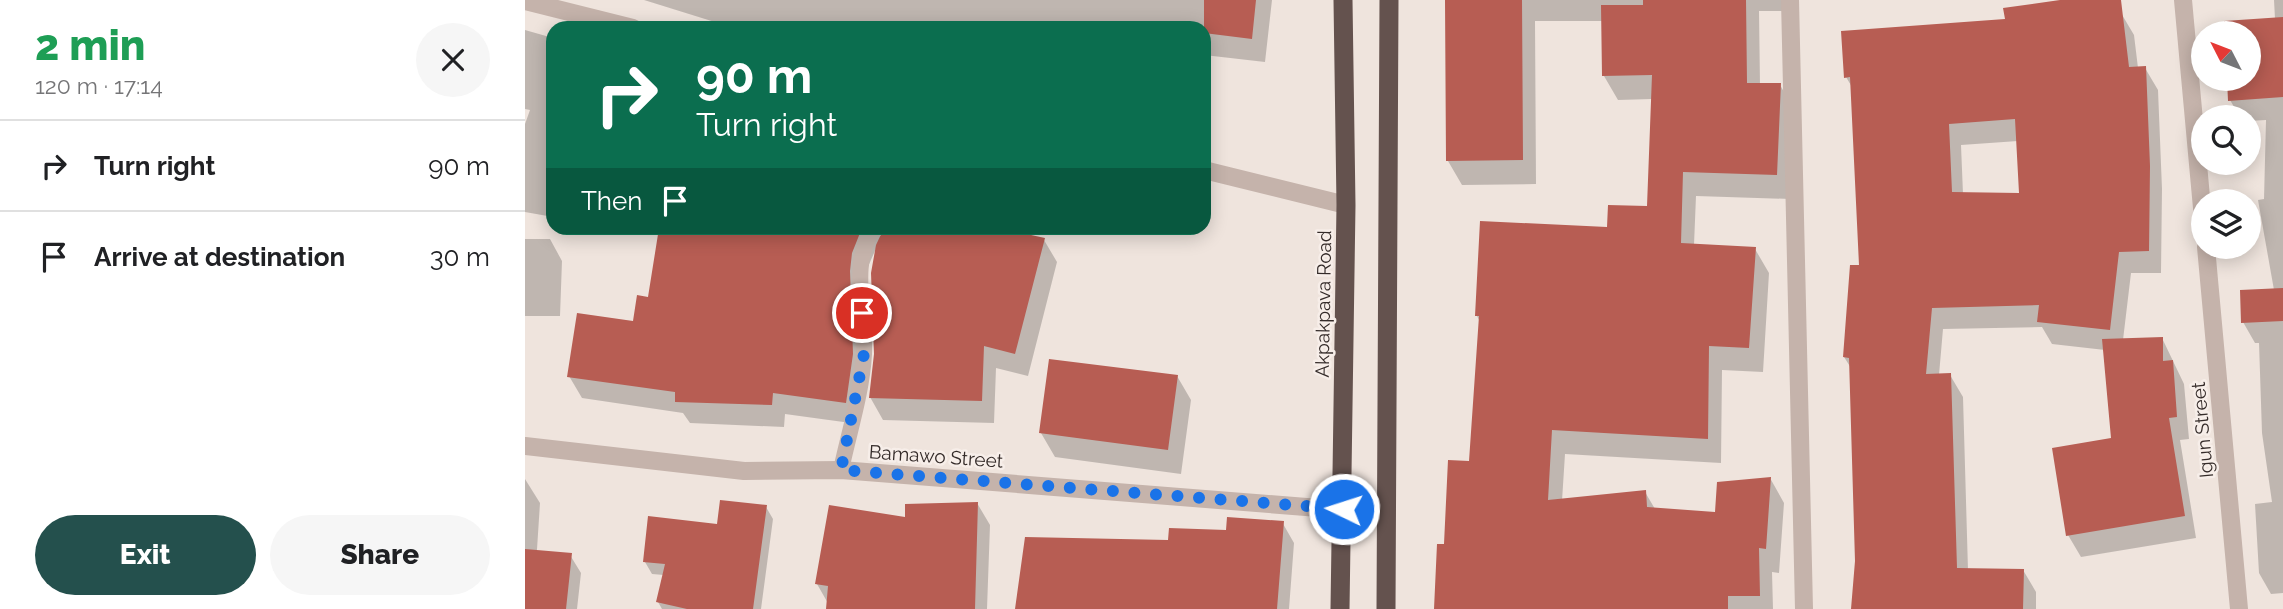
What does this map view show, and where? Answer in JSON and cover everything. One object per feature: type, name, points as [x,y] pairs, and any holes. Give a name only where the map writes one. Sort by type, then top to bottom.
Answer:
[{"type":"highway","name":"Akpakpava Road","points":[[1340,609],[1344,509],[1346,205],[1343,0]]},
{"type":"highway","points":[[1386,609],[1389,0]]},
{"type":"street","points":[[1790,0],[1804,609]]},
{"type":"street","points":[[2183,0],[2200,189]]},
{"type":"street","points":[[525,1],[576,7],[614,21]]},
{"type":"street","points":[[1211,172],[1346,205]]},
{"type":"street","name":"Igun Street","points":[[2207,259],[2239,609]]},
{"type":"street","name":"Bamawo Street","points":[[525,446],[744,471],[841,470],[1344,509]]},
{"type":"lane","points":[[841,470],[864,354],[861,293],[865,239],[868,235]]},
{"type":"building","points":[[1204,0],[1256,0],[1252,39],[1211,34],[1211,21],[1204,21]]},
{"type":"building","points":[[1445,0],[1522,0],[1523,160],[1446,161]]},
{"type":"building","points":[[1643,0],[1746,0],[1747,83],[1781,83],[1777,175],[1683,172],[1681,243],[1756,247],[1749,348],[1709,346],[1708,439],[1552,430],[1548,500],[1646,490],[1647,507],[1715,512],[1717,482],[1771,477],[1766,549],[1759,548],[1760,596],[1728,596],[1728,609],[1434,609],[1437,544],[1444,544],[1448,460],[1469,461],[1479,316],[1475,316],[1480,221],[1607,227],[1608,205],[1647,206],[1652,75],[1602,76],[1601,5],[1643,5]]},
{"type":"building","points":[[2060,0],[2121,0],[2129,67],[2146,66],[2150,166],[2149,251],[2119,252],[2110,330],[2037,322],[2039,305],[1932,308],[1926,374],[1951,373],[1957,568],[2024,569],[2023,609],[1851,609],[1855,561],[1849,358],[1843,357],[1850,265],[1859,265],[1850,77],[1844,78],[1841,31],[2005,19],[2003,8]],"holes":[[[2015,119],[2019,193],[1952,192],[1949,124]]]},
{"type":"building","points":[[2283,17],[2283,97],[2228,101],[2228,91],[2261,91],[2261,21],[2224,21]]},
{"type":"building","points":[[658,235],[859,235],[852,253],[850,271],[853,354],[846,403],[773,393],[772,405],[675,402],[675,392],[567,377],[577,313],[633,321],[637,295],[648,297]]},
{"type":"building","points":[[881,235],[1031,235],[1045,238],[1015,354],[984,346],[982,401],[869,398],[874,354],[871,273]]},
{"type":"building","points":[[2283,288],[2283,321],[2241,323],[2240,290]]},
{"type":"building","points":[[2163,337],[2163,361],[2173,360],[2177,417],[2169,418],[2185,516],[2066,536],[2052,448],[2111,438],[2102,339]]},
{"type":"building","points":[[1049,359],[1178,375],[1168,450],[1039,433]]},
{"type":"building","points":[[720,500],[767,505],[753,609],[687,609],[656,602],[665,564],[643,562],[648,516],[717,524]]},
{"type":"building","points":[[978,502],[975,609],[826,609],[828,586],[815,584],[829,505],[905,517],[905,504]]},
{"type":"building","points":[[1227,517],[1284,521],[1277,609],[1015,609],[1025,537],[1168,540],[1169,528],[1226,530]]},
{"type":"building","points":[[525,549],[572,553],[566,609],[525,609]]},
{"type":"route","points":[[862,313],[864,354],[841,470],[1344,509]]}]
